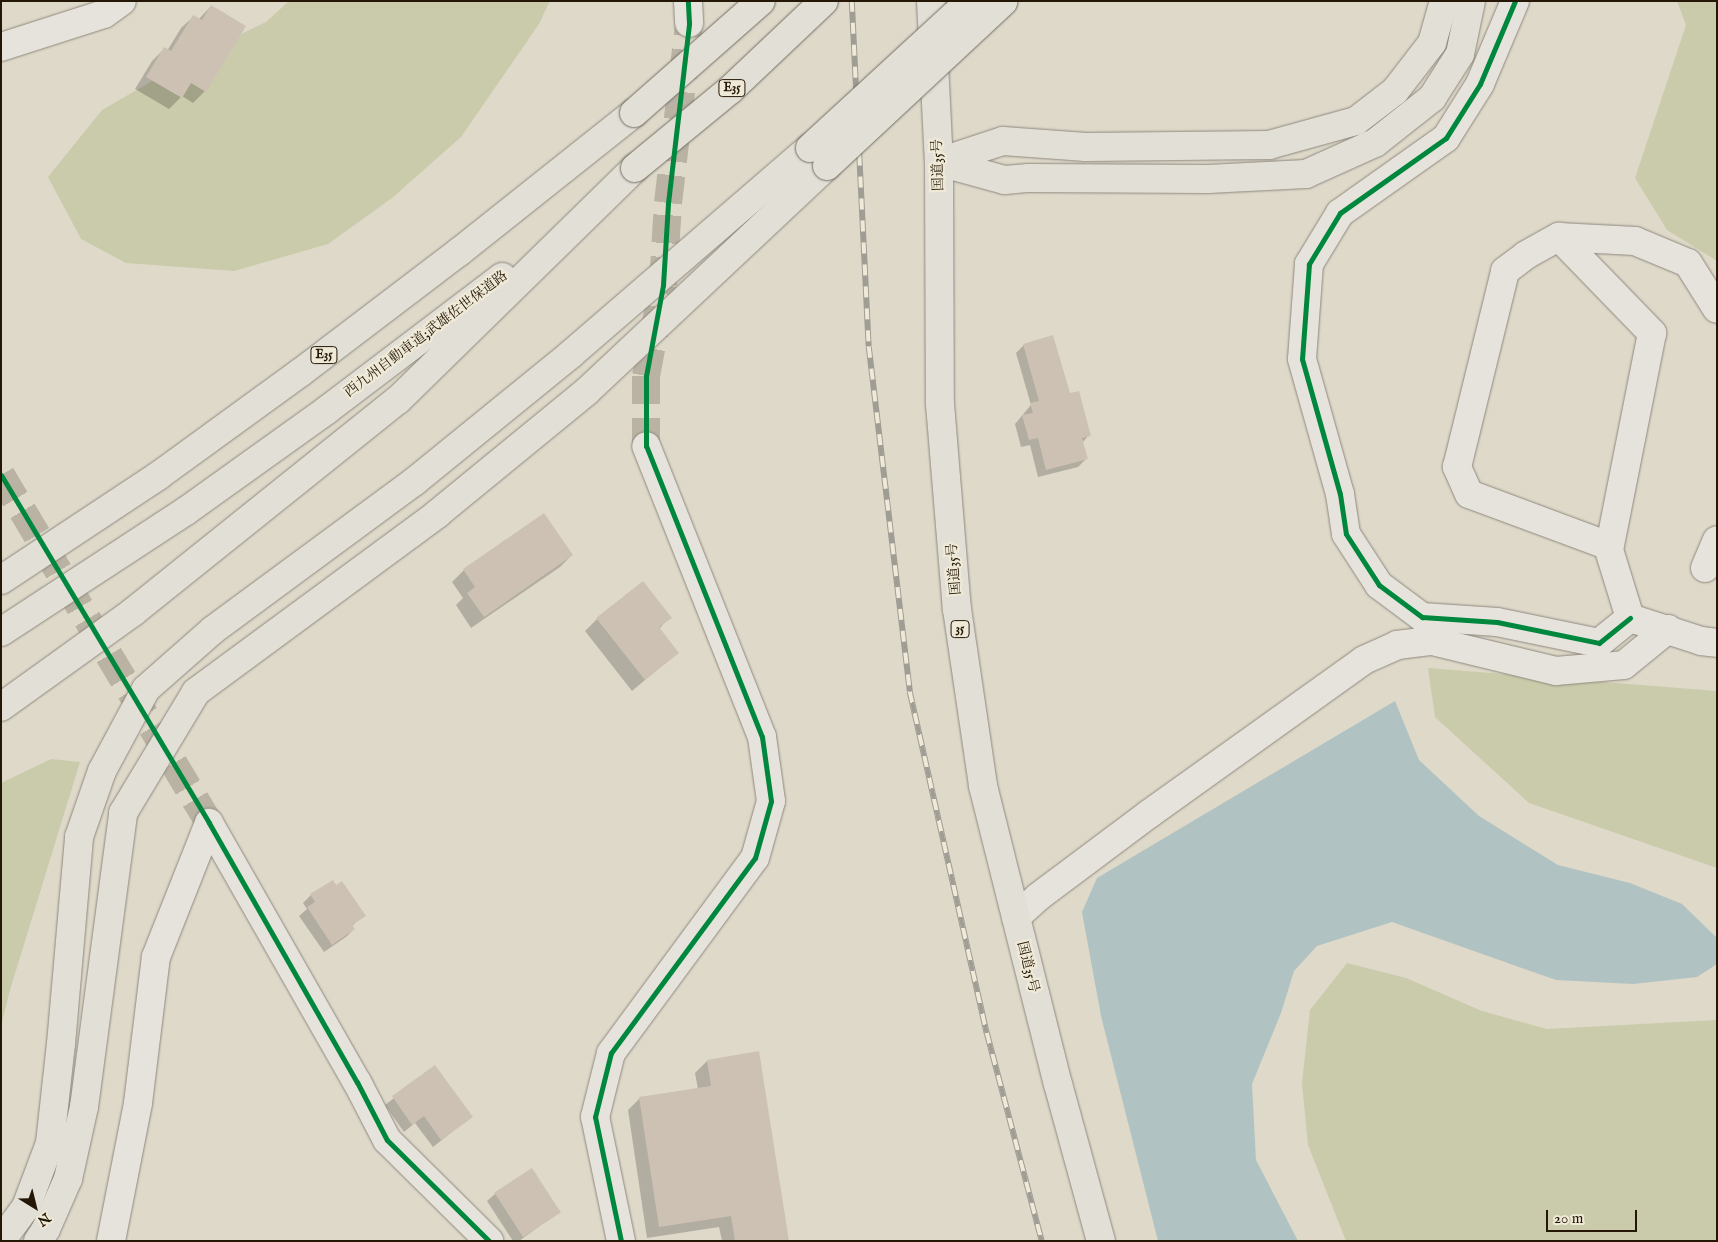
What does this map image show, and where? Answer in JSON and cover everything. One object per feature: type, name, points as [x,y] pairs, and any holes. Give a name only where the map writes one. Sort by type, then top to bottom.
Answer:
[{"type":"highway","name":"E35","points":[[6,577],[158,476],[300,373],[459,252],[634,113],[761,1]]},
{"type":"highway","name":"西九州自動車道;武雄佐世保道路","points":[[1,632],[186,511],[327,410],[490,288],[730,90],[824,1]]},
{"type":"highway","name":"国道35号","points":[[931,1],[939,162],[940,404],[957,609],[983,786],[1101,1241]]},
{"type":"highway","points":[[38,1241],[46,1229],[68,1180],[84,1107],[123,812],[196,692],[436,514],[586,392],[819,157],[970,1]]},
{"type":"highway","points":[[939,162],[1003,141],[1086,146],[1269,145],[1356,121],[1395,91],[1432,43],[1444,1]]},
{"type":"highway","points":[[939,162],[1005,180],[1030,178],[1208,179],[1306,174],[1375,143],[1432,98],[1460,54],[1471,1]]},
{"type":"highway","points":[[1,1241],[26,1207],[50,1143],[61,1044],[79,837],[102,772],[146,689],[213,630],[415,481],[819,157],[1004,2]]},
{"type":"highway","points":[[1,707],[133,612],[398,400],[635,168]]},
{"type":"street","points":[[1,47],[104,14],[122,1]]},
{"type":"street","points":[[1514,1],[1480,84],[1446,138],[1340,213],[1309,264],[1302,359],[1340,494],[1346,534],[1379,585],[1422,617],[1497,622],[1599,643],[1630,618]]},
{"type":"street","points":[[1559,237],[1652,334],[1609,546],[1630,618]]},
{"type":"street","points":[[1609,546],[1469,494],[1457,467],[1505,271],[1526,255],[1559,237],[1635,241],[1688,263],[1717,310]]},
{"type":"street","points":[[621,1241],[595,1117],[611,1053],[756,858],[771,801],[762,737],[646,446]]},
{"type":"street","points":[[1705,568],[1717,540]]},
{"type":"street","points":[[1630,618],[1701,641],[1717,643]]},
{"type":"street","points":[[1016,917],[1038,897],[1149,814],[1364,660],[1397,645],[1432,641],[1556,671],[1624,665],[1668,629]]},
{"type":"street","points":[[111,1241],[138,1103],[156,957],[209,823],[357,1082],[387,1140],[489,1241]]},
{"type":"green space","points":[[289,1],[550,1],[539,24],[461,137],[392,198],[328,244],[234,271],[126,263],[81,239],[48,177],[102,110],[190,59],[266,22]]},
{"type":"green space","points":[[1677,1],[1717,1],[1717,261],[1667,230],[1635,178],[1686,25]]},
{"type":"green space","points":[[1428,668],[1717,691],[1717,868],[1529,803],[1435,717]]},
{"type":"green space","points":[[51,759],[80,762],[10,990],[1,1026],[1,783]]},
{"type":"green space","points":[[1347,963],[1406,978],[1482,1011],[1547,1029],[1717,1020],[1717,1241],[1346,1241],[1308,1145],[1302,1083],[1310,1010]]},
{"type":"shaded area","points":[[1395,701],[1419,760],[1479,816],[1558,865],[1630,883],[1682,904],[1717,938],[1717,964],[1697,977],[1633,984],[1556,980],[1392,922],[1317,946],[1294,971],[1281,1013],[1252,1084],[1256,1160],[1298,1241],[1158,1241],[1101,1016],[1082,912],[1097,878]]},
{"type":"building","points":[[211,5],[246,26],[206,92],[191,83],[182,98],[146,77],[164,47],[171,51],[193,15],[202,20]]},
{"type":"building","points":[[1053,335],[1070,393],[1079,391],[1091,436],[1082,438],[1088,459],[1046,470],[1038,438],[1029,440],[1022,415],[1033,413],[1030,403],[1039,401],[1023,344]]},
{"type":"building","points":[[544,513],[573,555],[484,617],[467,593],[475,587],[463,569]]},
{"type":"building","points":[[643,581],[672,618],[659,627],[679,653],[645,680],[596,618]]},
{"type":"building","points":[[333,880],[336,885],[342,881],[366,916],[352,925],[355,929],[332,945],[307,907],[315,902],[310,894]]},
{"type":"building","points":[[759,1051],[789,1241],[735,1241],[731,1216],[659,1227],[639,1097],[711,1086],[707,1060]]},
{"type":"building","points":[[435,1065],[473,1117],[441,1140],[424,1116],[412,1125],[392,1096]]},
{"type":"building","points":[[532,1168],[561,1212],[523,1237],[494,1193]]},
{"type":"tunnel","points":[[646,446],[646,376],[663,285],[668,203],[689,23]]},
{"type":"tunnel","points":[[1,475],[209,823]]},
{"type":"railway","points":[[852,1],[869,347],[910,692],[987,1033],[1042,1241]]},
{"type":"cycle path","points":[[621,1241],[595,1117],[611,1053],[755,858],[771,801],[762,737],[646,446],[646,376],[663,285],[668,203],[689,23],[688,1]]},
{"type":"cycle path","points":[[1515,1],[1480,84],[1446,138],[1340,213],[1309,264],[1302,359],[1340,494],[1346,534],[1379,585],[1422,617],[1497,622],[1599,643],[1630,618]]},
{"type":"cycle path","points":[[1,475],[209,823],[357,1082],[387,1140],[489,1241]]}]
